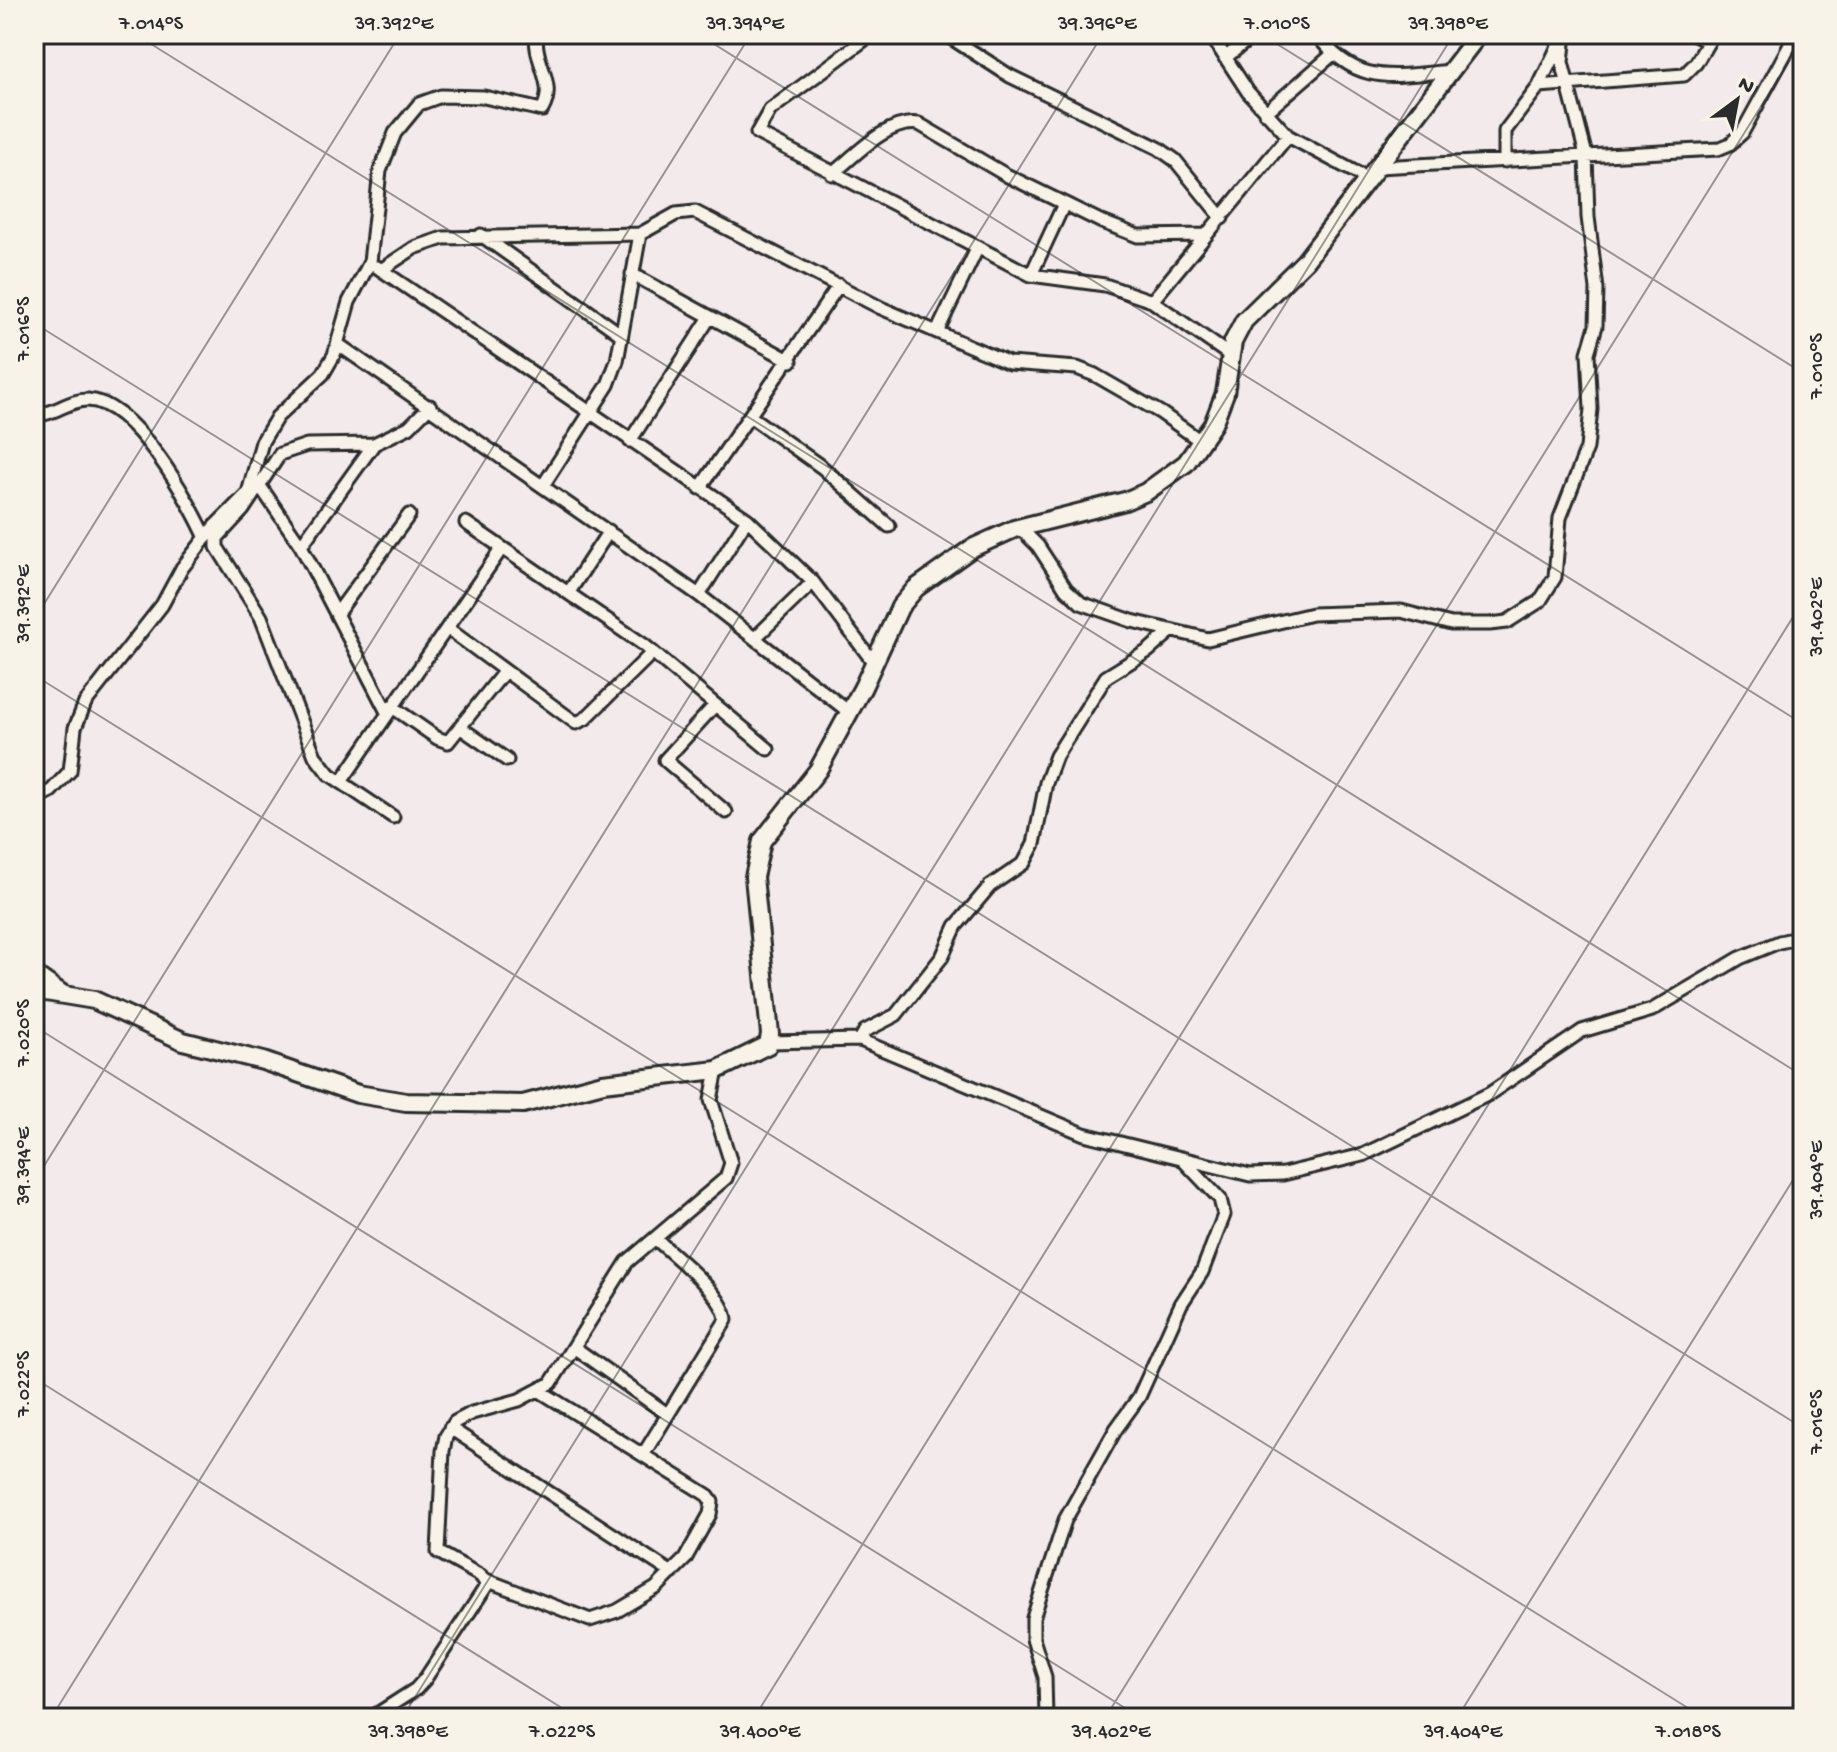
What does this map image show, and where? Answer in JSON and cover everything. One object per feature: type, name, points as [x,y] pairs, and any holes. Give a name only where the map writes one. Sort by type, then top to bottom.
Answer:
[{"type":"street","points":[[34,799],[51,791],[70,771],[75,728],[85,703],[162,605],[182,568],[248,493],[262,442],[277,417],[323,374],[339,345],[349,302],[370,262],[380,171],[400,125],[419,104],[441,96],[484,97],[542,110],[549,83],[536,44],[537,34]]},
{"type":"street","points":[[872,34],[770,110],[757,130],[762,138],[1031,275],[1105,285],[1152,301],[1231,356]]},
{"type":"street","points":[[945,34],[1010,76],[1158,148],[1175,160],[1222,218]]},
{"type":"street","points":[[1210,34],[1265,113],[1288,136],[1373,173],[1586,155],[1718,149],[1730,144],[1742,133],[1796,34]]},
{"type":"street","points":[[1225,58],[1255,34]]},
{"type":"street","points":[[1316,34],[1332,55],[1359,73],[1387,77],[1452,71]]},
{"type":"street","points":[[770,1042],[756,904],[757,854],[785,808],[818,770],[900,607],[916,588],[972,548],[1020,528],[1125,501],[1146,492],[1186,463],[1202,442],[1225,393],[1233,342],[1244,321],[1305,261],[1479,34]]},
{"type":"street","points":[[1505,161],[1505,131],[1539,86],[1564,34]]},
{"type":"street","points":[[1020,528],[1038,546],[1066,589],[1081,603],[1208,639],[1264,627],[1299,615],[1401,611],[1451,624],[1490,624],[1507,622],[1540,601],[1555,577],[1560,518],[1575,484],[1591,426],[1588,353],[1596,326],[1597,289],[1588,217],[1586,155],[1562,62],[1564,34]]},
{"type":"street","points":[[1539,86],[1684,75],[1711,38],[1693,34]]},
{"type":"street","points":[[1265,113],[1332,55]]},
{"type":"street","points":[[832,174],[884,132],[906,122],[919,124],[1006,175],[1138,236],[1204,235]]},
{"type":"street","points":[[1152,301],[1288,136]]},
{"type":"street","points":[[1031,275],[1064,204]]},
{"type":"street","points":[[381,270],[414,248],[443,238],[640,234],[676,214],[695,212],[839,285],[1009,363],[1077,368],[1095,375],[1161,413],[1202,442]]},
{"type":"street","points":[[544,484],[591,415],[617,361],[619,333],[640,234]]},
{"type":"street","points":[[481,235],[619,333]]},
{"type":"street","points":[[937,332],[977,249]]},
{"type":"street","points":[[370,262],[747,519],[813,582],[874,663]]},
{"type":"street","points":[[632,274],[791,361]]},
{"type":"street","points":[[700,488],[791,361],[839,285]]},
{"type":"street","points":[[630,441],[710,317]]},
{"type":"street","points":[[339,345],[544,484],[699,595],[849,712]]},
{"type":"street","points":[[34,415],[88,400],[122,415],[178,483],[206,538]]},
{"type":"street","points":[[393,817],[341,782],[315,756],[261,617],[217,547],[222,531],[243,510],[280,454],[291,448],[374,444],[409,427],[430,406]]},
{"type":"street","points":[[751,417],[823,468],[889,526]]},
{"type":"street","points":[[301,546],[374,444]]},
{"type":"street","points":[[260,486],[301,546],[389,709],[445,743],[461,728],[504,672]]},
{"type":"street","points":[[338,612],[409,515]]},
{"type":"street","points":[[699,595],[747,519]]},
{"type":"street","points":[[466,523],[569,592],[652,653],[768,749]]},
{"type":"street","points":[[569,592],[609,531]]},
{"type":"street","points":[[341,782],[502,548]]},
{"type":"street","points":[[755,638],[813,582]]},
{"type":"street","points":[[447,628],[576,723],[585,719],[652,653]]},
{"type":"street","points":[[860,1040],[865,1031],[896,1015],[942,957],[956,926],[990,886],[1024,863],[1034,844],[1046,783],[1056,756],[1106,677],[1148,651],[1171,631]]},
{"type":"street","points":[[715,705],[665,760],[726,812]]},
{"type":"street","points":[[461,728],[507,760]]},
{"type":"street","points":[[34,990],[64,992],[123,1012],[183,1041],[263,1061],[358,1094],[406,1102],[523,1104],[603,1083],[717,1070],[770,1042],[860,1040],[1045,1121],[1250,1175],[1283,1174],[1363,1155],[1489,1094],[1582,1031],[1652,1010],[1740,958],[1779,942],[1803,937]]},
{"type":"street","points":[[34,971],[64,992]]},
{"type":"street","points":[[540,1391],[712,1502],[700,1535],[672,1573],[656,1588],[617,1611],[590,1620],[486,1580],[438,1552],[443,1451],[450,1428],[472,1413],[540,1391],[551,1383],[627,1262],[712,1192],[731,1169],[711,1100],[717,1070]]},
{"type":"street","points":[[1046,1718],[1045,1677],[1033,1639],[1033,1618],[1065,1520],[1116,1429],[1139,1397],[1175,1316],[1202,1272],[1224,1215],[1220,1199],[1182,1159]]},
{"type":"street","points":[[643,1455],[726,1320],[725,1312],[697,1278],[656,1239]]},
{"type":"street","points":[[575,1348],[667,1414]]},
{"type":"street","points":[[450,1428],[672,1573]]},
{"type":"street","points":[[371,1718],[425,1679],[481,1596],[486,1580]]}]
